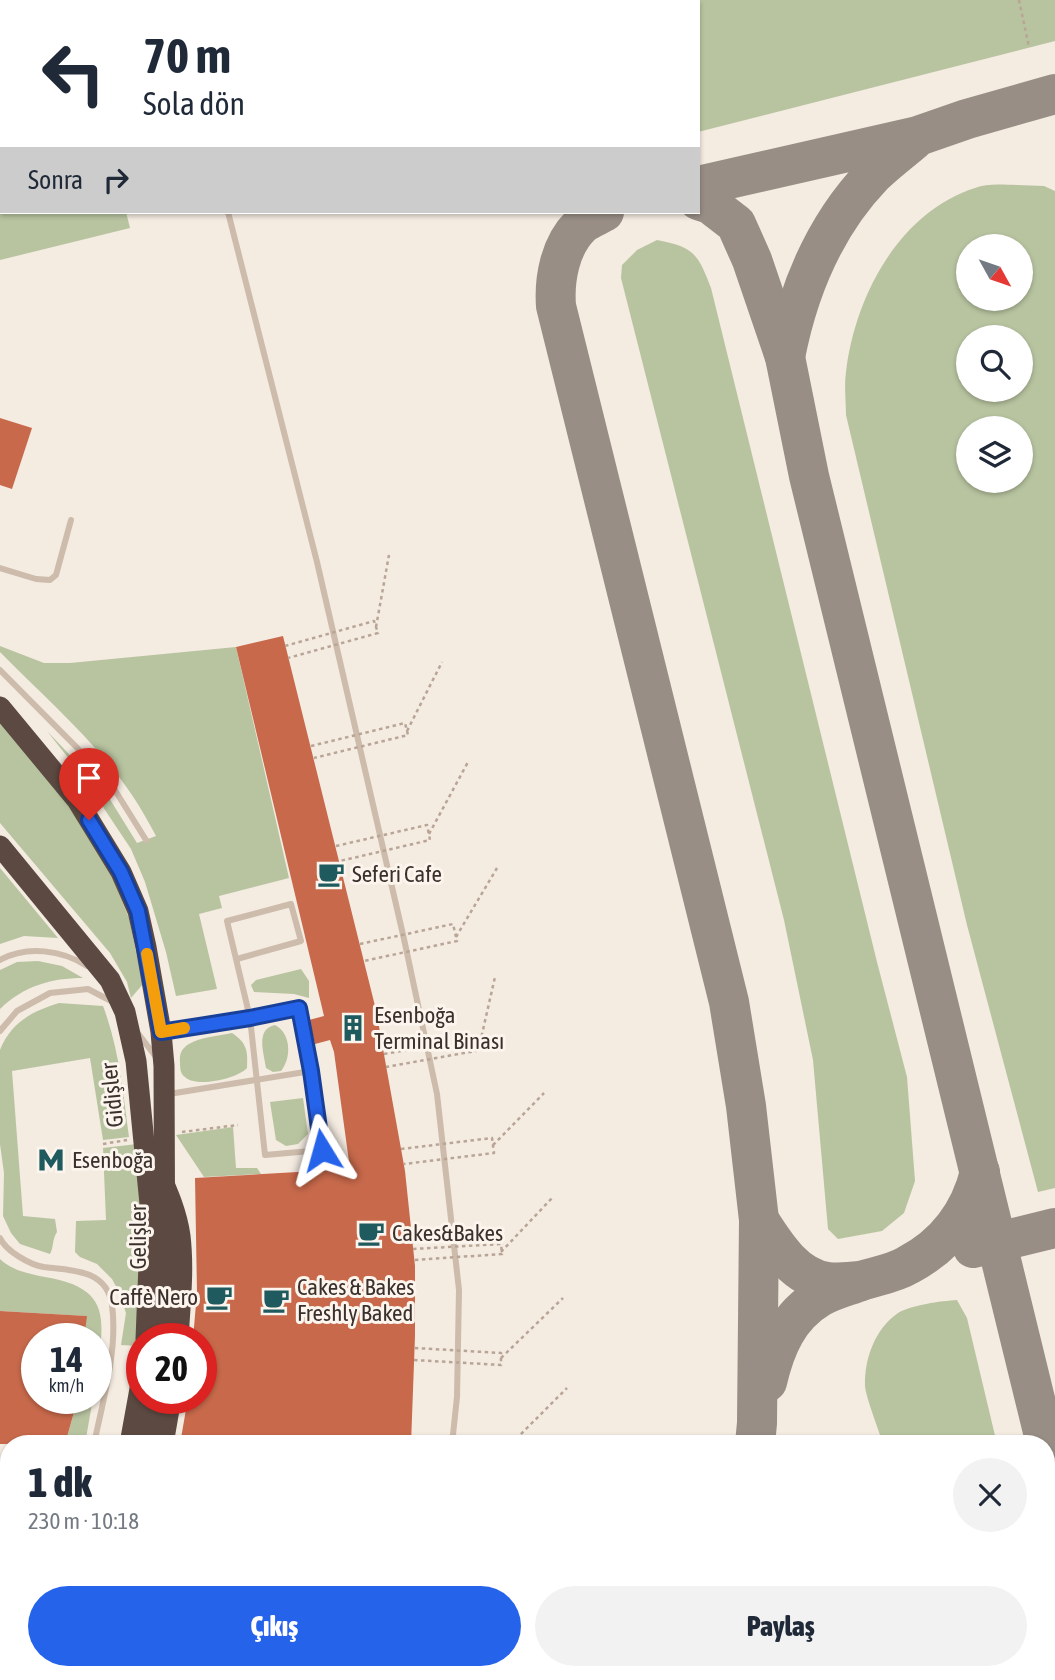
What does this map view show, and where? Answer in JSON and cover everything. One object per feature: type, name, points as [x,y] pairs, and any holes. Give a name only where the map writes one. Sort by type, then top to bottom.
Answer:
[{"type":"highway","name":"Gelişler","points":[[0,707],[76,800],[121,872],[141,923],[161,1032],[164,1066],[165,1323]]},
{"type":"highway","name":"Gidişler","points":[[0,846],[110,980],[125,1012],[136,1061],[151,1214],[147,1323]]},
{"type":"highway","points":[[140,1107],[151,1154],[173,1208],[180,1235],[179,1323]]},
{"type":"highway","points":[[132,1435],[135,1414]]},
{"type":"highway","points":[[147,1435],[151,1414]]},
{"type":"highway","points":[[165,1435],[168,1414]]},
{"type":"lane","points":[[229,214],[317,562],[437,1094],[459,1290],[457,1397],[453,1435]]},
{"type":"lane","points":[[0,568],[36,579],[50,580],[56,575],[71,520]]},
{"type":"lane","points":[[0,670],[108,779],[146,840]]},
{"type":"lane","points":[[161,1032],[250,1018],[299,1008],[322,1150],[265,1155],[250,1018],[227,922],[291,904],[301,941],[237,959]]},
{"type":"lane","points":[[0,960],[23,952],[54,952],[84,963],[110,980]]},
{"type":"lane","points":[[0,1031],[17,1011],[50,993],[88,989],[116,1003],[164,1066]]},
{"type":"lane","points":[[164,1095],[311,1071]]},
{"type":"lane","points":[[0,1238],[16,1255],[41,1267],[83,1271],[104,1286],[112,1302],[110,1362],[96,1435]]},
{"type":"path","points":[[1019,0],[1029,47]]},
{"type":"path","points":[[376,627],[389,555]]},
{"type":"path","points":[[285,646],[374,621],[378,633],[288,658]]},
{"type":"path","points":[[314,758],[408,735],[407,731],[442,662]]},
{"type":"path","points":[[311,746],[405,723],[407,731]]},
{"type":"path","points":[[429,834],[468,762]]},
{"type":"path","points":[[336,846],[427,825],[430,840],[340,861]]},
{"type":"path","points":[[364,961],[457,941],[456,937],[497,868]]},
{"type":"path","points":[[360,944],[453,924],[456,937]]},
{"type":"path","points":[[480,1043],[495,977]]},
{"type":"path","points":[[384,1054],[479,1037],[481,1049],[386,1067]]},
{"type":"path","points":[[493,1145],[544,1093]]},
{"type":"path","points":[[401,1149],[492,1138],[494,1153],[404,1164]]},
{"type":"path","points":[[414,1260],[502,1254],[553,1197]]},
{"type":"path","points":[[413,1249],[501,1244],[501,1252]]},
{"type":"path","points":[[501,1358],[563,1298]]},
{"type":"path","points":[[414,1360],[501,1365],[501,1353],[415,1349]]},
{"type":"path","points":[[520,1435],[567,1388]]},
{"type":"green space","points":[[700,0],[1055,0],[1055,41],[700,131]]},
{"type":"green space","points":[[980,186],[1044,186],[1055,191],[1055,1188],[1038,1192],[967,925],[846,415],[846,372],[851,344],[870,287],[885,261],[903,237],[924,217],[948,200]]},
{"type":"green space","points":[[0,214],[126,214],[130,228],[0,260]]},
{"type":"green space","points":[[657,240],[687,249],[693,254],[711,288],[907,1077],[915,1181],[904,1213],[882,1231],[838,1239],[828,1229],[813,1060],[784,920],[621,278],[622,265],[637,250]]},
{"type":"green space","points":[[0,646],[44,663],[70,663],[236,647],[289,878],[219,896],[222,908],[199,914],[217,989],[176,996],[145,882],[131,849],[81,774],[47,731],[106,793],[137,843],[156,836],[120,778],[71,722],[0,652]]},
{"type":"green space","points":[[0,716],[37,760],[104,857],[129,918],[143,984],[131,998],[127,982],[110,953],[0,823]]},
{"type":"green space","points":[[0,868],[58,938],[24,936],[0,944]]},
{"type":"green space","points":[[38,961],[62,966],[83,978],[38,985],[19,994],[0,1009],[0,970],[17,962]]},
{"type":"green space","points":[[301,969],[309,981],[309,998],[294,994],[254,992],[251,985],[256,980]]},
{"type":"green space","points":[[59,1003],[103,1006],[117,1054],[129,1137],[103,1140],[90,1058],[12,1071],[23,1216],[55,1219],[57,1232],[50,1254],[20,1244],[3,1216],[0,1050],[10,1032],[24,1019]]},
{"type":"green space","points":[[275,1025],[287,1040],[288,1053],[285,1066],[281,1071],[273,1072],[266,1068],[262,1042],[265,1031]]},
{"type":"green space","points":[[232,1033],[246,1048],[247,1068],[235,1076],[216,1081],[198,1082],[183,1076],[180,1059],[184,1047],[199,1040]]},
{"type":"green space","points":[[303,1098],[308,1134],[298,1144],[286,1146],[276,1140],[270,1102]]},
{"type":"green space","points":[[233,1127],[236,1168],[257,1168],[261,1174],[204,1177],[176,1135]]},
{"type":"green space","points":[[137,1144],[141,1220],[139,1323],[126,1323],[126,1345],[121,1345],[126,1313],[112,1279],[97,1264],[75,1252],[76,1221],[106,1220],[103,1148]]},
{"type":"green space","points":[[0,1259],[21,1271],[67,1282],[83,1289],[99,1310],[101,1323],[85,1323],[86,1316],[0,1311]]},
{"type":"green space","points":[[957,1300],[967,1318],[995,1435],[880,1435],[865,1386],[866,1365],[872,1345],[883,1327],[898,1313],[926,1304]]},
{"type":"green space","points":[[73,1414],[90,1414],[87,1435],[68,1435]]},
{"type":"building","points":[[0,418],[32,428],[12,489],[0,485]]},
{"type":"building","name":"Esenboğa Terminal Binası","points":[[283,636],[376,1010],[405,1171],[415,1266],[411,1435],[182,1435],[185,1414],[217,1414],[217,1323],[194,1323],[197,1292],[195,1178],[350,1169],[334,1052],[330,1040],[315,1044],[309,1020],[324,1016],[236,647]]},
{"type":"building","points":[[0,1311],[87,1316],[86,1323],[21,1323],[21,1414],[73,1414],[68,1435],[0,1435]]},
{"type":"taxiway","points":[[700,186],[918,136],[1055,94]]},
{"type":"taxiway","points":[[785,357],[797,307],[827,237],[856,194],[873,175],[914,140]]},
{"type":"taxiway","points":[[700,201],[710,204],[736,224],[752,260],[785,357],[809,476],[1044,1435]]},
{"type":"taxiway","points":[[600,214],[582,224],[563,253],[557,274],[556,306],[729,1002],[746,1106],[759,1220],[756,1435]]},
{"type":"taxiway","points":[[861,1281],[903,1268],[945,1238],[970,1201],[980,1172]]},
{"type":"taxiway","points":[[759,1220],[787,1259],[806,1274],[828,1282],[861,1281],[825,1295],[799,1313],[784,1333],[767,1382]]},
{"type":"taxiway","points":[[973,1248],[1055,1228]]},
{"type":"slow traffic","points":[[147,954],[161,1032],[184,1028]]},
{"type":"place","name":"Seferi Cafe","points":[[331,874]]},
{"type":"place","name":"Esenboğa Terminal Binası","points":[[353,1028]]},
{"type":"place","name":"Esenboğa","points":[[51,1160]]},
{"type":"place","name":"Cakes&Bakes","points":[[371,1233]]},
{"type":"place","name":"Caffè Nero","points":[[219,1297]]},
{"type":"place","name":"Cakes & Bakes Freshly Baked","points":[[276,1300]]},
{"type":"route","points":[[89,820],[121,872],[138,911],[161,1032],[299,1008],[322,1150]]}]
